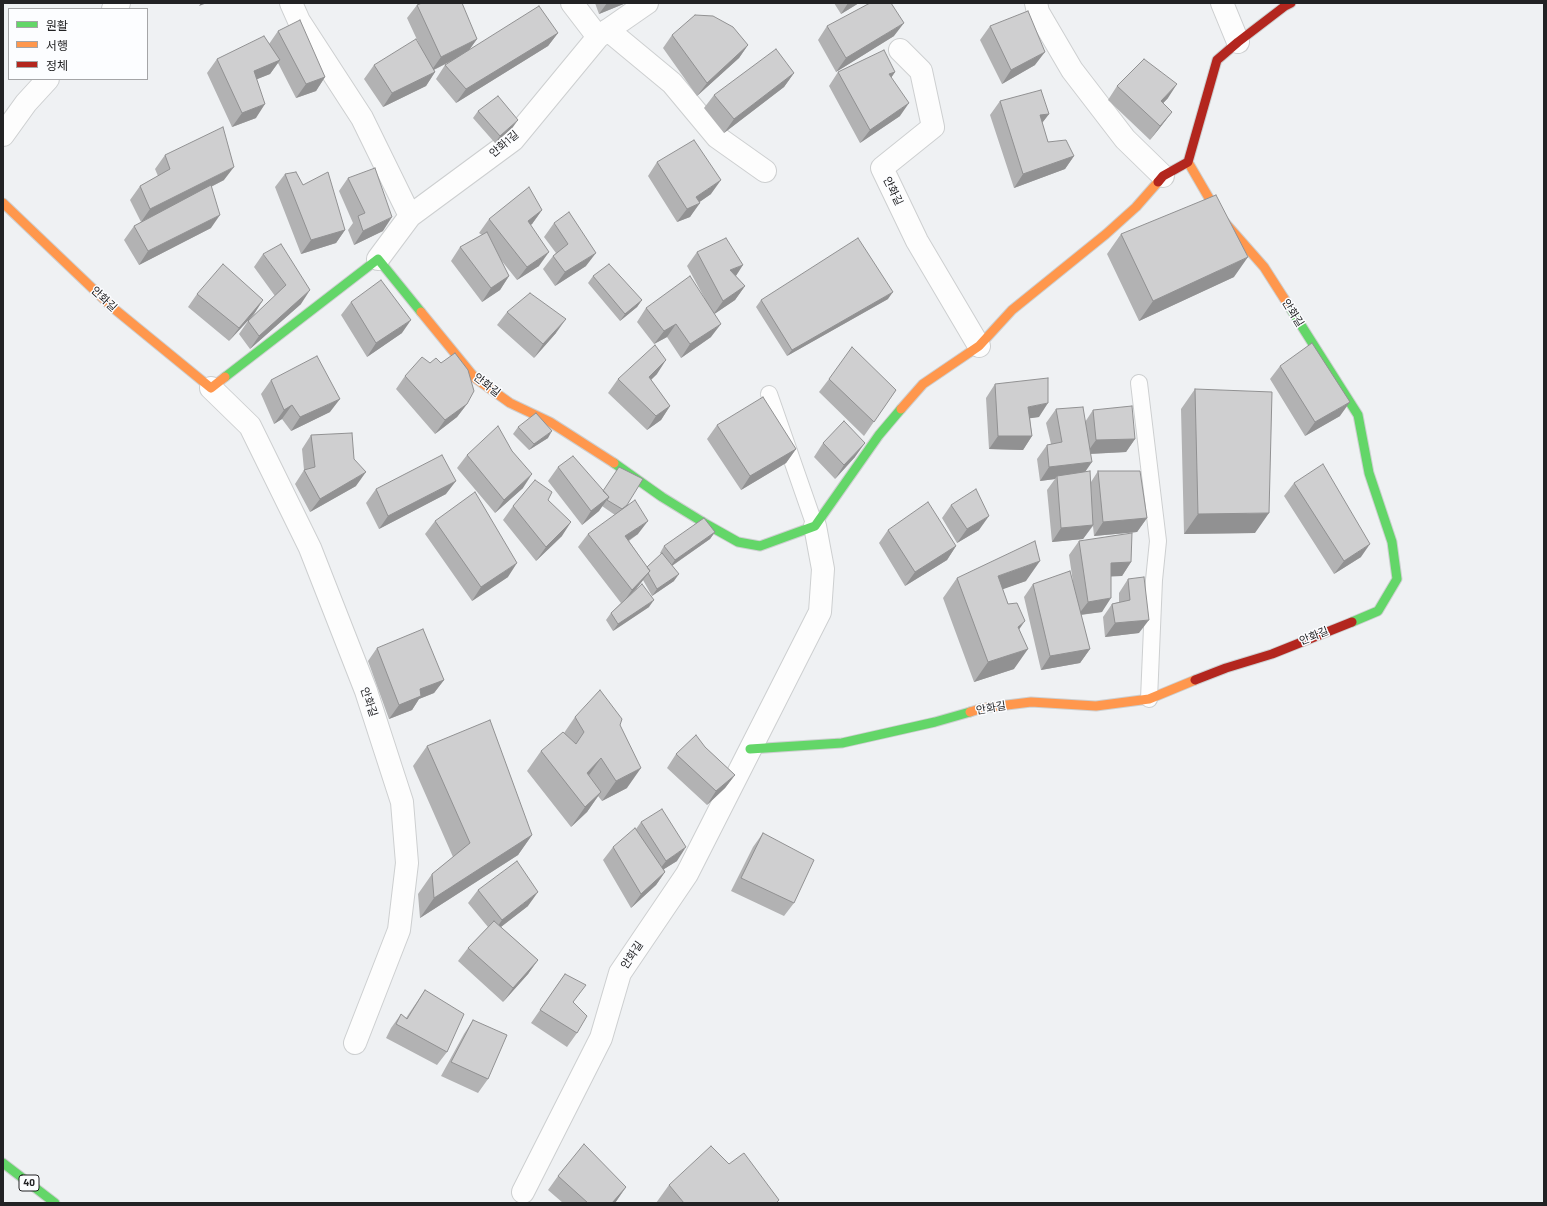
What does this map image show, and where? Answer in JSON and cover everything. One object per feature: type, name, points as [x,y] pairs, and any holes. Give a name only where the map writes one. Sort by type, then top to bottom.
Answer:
[{"type":"main road","points":[[815,526],[879,435],[923,384],[979,346],[1012,310],[1106,234],[1136,207],[1163,176],[1188,162],[1217,60],[1238,42],[1291,3]]},
{"type":"main road","name":"안화길","points":[[750,749],[842,743],[935,722],[984,708],[1023,703],[1031,702],[1096,706],[1149,699],[1226,668],[1272,654],[1378,611],[1397,579],[1392,542],[1369,473],[1358,415],[1264,267],[1220,217],[1188,162]]},
{"type":"main road","name":"안화길","points":[[3,203],[112,308],[211,388]]},
{"type":"main road","points":[[211,388],[378,260]]},
{"type":"main road","name":"안화길","points":[[378,260],[475,378],[510,403],[550,422],[699,520],[738,542],[760,546],[815,526]]},
{"type":"main road","name":"40","points":[[3,1162],[55,1203]]},
{"type":"street","points":[[291,3],[299,21],[362,118],[410,216]]},
{"type":"street","points":[[572,3],[603,33],[672,83],[716,137],[765,171]]},
{"type":"street","name":"안화1길","points":[[378,260],[410,216],[513,140],[603,33],[647,3]]},
{"type":"street","points":[[1036,3],[1038,12],[1072,70],[1125,139],[1163,176]]},
{"type":"street","points":[[1222,3],[1238,42]]},
{"type":"street","name":"안화길","points":[[900,50],[921,71],[933,127],[882,168],[917,241],[979,346]]},
{"type":"street","points":[[3,135],[26,103],[47,80]]},
{"type":"street","name":"안화길","points":[[211,388],[250,426],[310,548],[366,691],[402,802],[407,863],[399,930],[355,1043]]},
{"type":"street","name":"안화길","points":[[523,1192],[601,1038],[620,973],[687,874],[820,612],[823,569],[815,526]]},
{"type":"lane","points":[[1139,384],[1158,541],[1154,580],[1149,699]]},
{"type":"lane","points":[[769,394],[815,526]]},
{"type":"building","points":[[422,3],[462,3],[477,39],[441,57],[417,5]]},
{"type":"building","points":[[870,3],[891,3],[904,23],[846,58],[827,26]]},
{"type":"building","points":[[539,6],[558,33],[466,89],[445,65]]},
{"type":"building","points":[[1028,11],[1045,52],[1011,70],[990,26]]},
{"type":"building","points":[[695,15],[713,16],[733,27],[748,45],[707,83],[672,35]]},
{"type":"building","points":[[300,20],[325,77],[306,84],[278,31]]},
{"type":"building","points":[[264,36],[280,60],[254,71],[265,104],[242,113],[217,59]]},
{"type":"building","points":[[416,39],[435,72],[392,93],[374,65]]},
{"type":"building","points":[[776,49],[794,73],[734,119],[714,95]]},
{"type":"building","points":[[884,50],[895,72],[889,74],[909,103],[870,130],[838,72]]},
{"type":"building","points":[[1144,59],[1177,84],[1161,101],[1172,112],[1160,126],[1117,86]]},
{"type":"building","points":[[1041,90],[1049,114],[1040,115],[1048,142],[1066,140],[1074,156],[1023,174],[1000,101]]},
{"type":"building","points":[[498,96],[518,120],[500,136],[478,111]]},
{"type":"building","points":[[223,127],[234,167],[150,209],[140,186],[170,169],[165,155]]},
{"type":"building","points":[[694,140],[721,180],[696,197],[700,203],[687,209],[657,162]]},
{"type":"building","points":[[375,168],[392,217],[363,231],[358,216],[365,213],[348,178]]},
{"type":"building","points":[[296,172],[303,185],[328,172],[345,230],[311,240],[285,174]]},
{"type":"building","points":[[211,185],[220,215],[148,251],[134,226]]},
{"type":"building","points":[[529,187],[542,210],[528,221],[549,252],[527,267],[489,219]]},
{"type":"building","points":[[1216,195],[1248,257],[1153,301],[1121,234]]},
{"type":"building","points":[[569,212],[596,253],[565,272],[553,256],[568,244],[554,223]]},
{"type":"building","points":[[487,232],[509,276],[491,288],[460,247]]},
{"type":"building","points":[[726,238],[743,265],[730,270],[745,286],[723,301],[697,252]]},
{"type":"building","points":[[858,238],[893,292],[792,350],[761,300]]},
{"type":"building","points":[[281,244],[310,290],[259,336],[248,321],[286,285],[263,254]]},
{"type":"building","points":[[223,264],[263,300],[239,328],[197,294]]},
{"type":"building","points":[[609,264],[642,300],[625,314],[593,276]]},
{"type":"building","points":[[690,276],[721,324],[690,344],[676,324],[664,331],[646,308]]},
{"type":"building","points":[[381,280],[411,320],[376,343],[351,302]]},
{"type":"building","points":[[530,293],[566,319],[543,344],[507,312]]},
{"type":"building","points":[[1312,343],[1350,402],[1315,422],[1280,366]]},
{"type":"building","points":[[655,345],[666,360],[649,377],[670,406],[656,416],[618,379]]},
{"type":"building","points":[[852,347],[896,390],[874,422],[829,379]]},
{"type":"building","points":[[455,353],[468,370],[474,391],[467,404],[445,420],[405,376],[422,357],[430,363],[436,358],[441,363]]},
{"type":"building","points":[[317,356],[340,399],[300,417],[292,405],[284,410],[271,380]]},
{"type":"building","points":[[1048,378],[1048,403],[1028,407],[1032,436],[998,436],[995,384]]},
{"type":"building","points":[[1195,389],[1272,392],[1269,513],[1198,514]]},
{"type":"building","points":[[763,397],[796,449],[750,476],[717,425]]},
{"type":"building","points":[[1132,406],[1135,439],[1096,440],[1093,410]]},
{"type":"building","points":[[1083,407],[1092,462],[1049,467],[1047,445],[1062,442],[1056,409]]},
{"type":"building","points":[[536,413],[552,431],[534,444],[518,427]]},
{"type":"building","points":[[844,421],[865,443],[844,465],[823,443]]},
{"type":"building","points":[[498,426],[512,451],[532,474],[504,500],[467,455]]},
{"type":"building","points":[[352,433],[354,459],[366,472],[320,499],[304,470],[315,467],[311,435]]},
{"type":"building","points":[[442,455],[456,481],[388,516],[376,489]]},
{"type":"building","points":[[573,456],[609,497],[591,511],[558,467]]},
{"type":"building","points":[[1323,464],[1370,544],[1344,561],[1294,483]]},
{"type":"building","points":[[619,467],[643,479],[627,505],[622,509],[607,500],[609,497],[603,491]]},
{"type":"building","points":[[1090,471],[1093,525],[1061,528],[1057,476]]},
{"type":"building","points":[[1098,471],[1140,471],[1147,518],[1103,522]]},
{"type":"building","points":[[535,480],[552,492],[548,500],[571,522],[546,547],[513,506]]},
{"type":"building","points":[[976,489],[989,516],[967,529],[951,505]]},
{"type":"building","points":[[475,492],[517,563],[481,587],[435,521]]},
{"type":"building","points":[[635,500],[648,521],[625,536],[650,571],[632,590],[588,534]]},
{"type":"building","points":[[928,502],[956,546],[915,572],[888,530]]},
{"type":"building","points":[[704,518],[715,532],[675,560],[664,546]]},
{"type":"building","points":[[1132,533],[1131,562],[1111,563],[1111,598],[1088,602],[1079,541]]},
{"type":"building","points":[[1035,541],[1040,561],[998,576],[1008,604],[1017,603],[1025,621],[1018,627],[1028,649],[988,662],[957,578]]},
{"type":"building","points":[[662,553],[679,574],[657,589],[648,573],[650,571],[647,567]]},
{"type":"building","points":[[1070,571],[1090,649],[1050,656],[1033,584]]},
{"type":"building","points":[[1144,577],[1149,620],[1115,623],[1112,604],[1130,600],[1128,579]]},
{"type":"building","points":[[642,584],[654,600],[618,624],[611,613]]},
{"type":"building","points":[[423,629],[444,680],[420,689],[421,696],[399,705],[377,648]]},
{"type":"building","points":[[600,690],[622,719],[620,725],[641,768],[616,781],[601,758],[587,773],[601,792],[585,807],[541,751],[563,732],[576,744],[584,732],[575,717]]},
{"type":"building","points":[[490,720],[532,835],[434,898],[432,874],[470,843],[427,746]]},
{"type":"building","points":[[696,735],[705,747],[735,775],[716,791],[676,754]]},
{"type":"building","points":[[662,809],[686,847],[666,861],[641,822]]},
{"type":"building","points":[[635,828],[665,872],[641,894],[613,847]]},
{"type":"building","points":[[763,833],[814,860],[794,903],[741,878]]},
{"type":"building","points":[[517,861],[538,892],[502,920],[478,890]]},
{"type":"building","points":[[494,921],[538,960],[513,988],[468,948]]},
{"type":"building","points":[[565,974],[586,985],[573,1002],[587,1016],[577,1033],[540,1010]]},
{"type":"building","points":[[425,990],[464,1014],[447,1052],[396,1024],[401,1014],[407,1019]]},
{"type":"building","points":[[473,1020],[507,1035],[488,1079],[451,1062]]},
{"type":"building","points":[[584,1144],[626,1187],[612,1203],[588,1203],[558,1176]]},
{"type":"building","points":[[711,1146],[729,1164],[744,1153],[779,1200],[776,1203],[684,1203],[669,1185]]},
{"type":"traffic: fast","points":[[225,377],[378,259],[421,312]]},
{"type":"traffic: fast","points":[[1287,303],[1358,415],[1369,473],[1392,542],[1397,579],[1378,611],[1352,622]]},
{"type":"traffic: fast","points":[[614,463],[662,497],[706,524],[738,542],[760,546],[815,526],[879,435],[901,409]]},
{"type":"traffic: fast","points":[[750,749],[842,743],[935,722],[970,712]]},
{"type":"traffic: fast","points":[[3,1163],[55,1203]]},
{"type":"traffic: slow","points":[[1188,162],[1220,217],[1264,267],[1287,303]]},
{"type":"traffic: slow","points":[[901,409],[923,384],[979,346],[1012,310],[1106,234],[1136,207],[1158,182]]},
{"type":"traffic: slow","points":[[3,203],[112,307],[211,388],[225,377]]},
{"type":"traffic: slow","points":[[421,312],[475,378],[510,403],[550,422],[614,463]]},
{"type":"traffic: slow","points":[[970,712],[983,708],[1031,702],[1096,706],[1149,699],[1195,680]]},
{"type":"traffic: jam","points":[[1158,182],[1163,176],[1188,162],[1217,60],[1238,42],[1291,3]]},
{"type":"traffic: jam","points":[[1195,680],[1226,668],[1272,654],[1352,622]]}]
